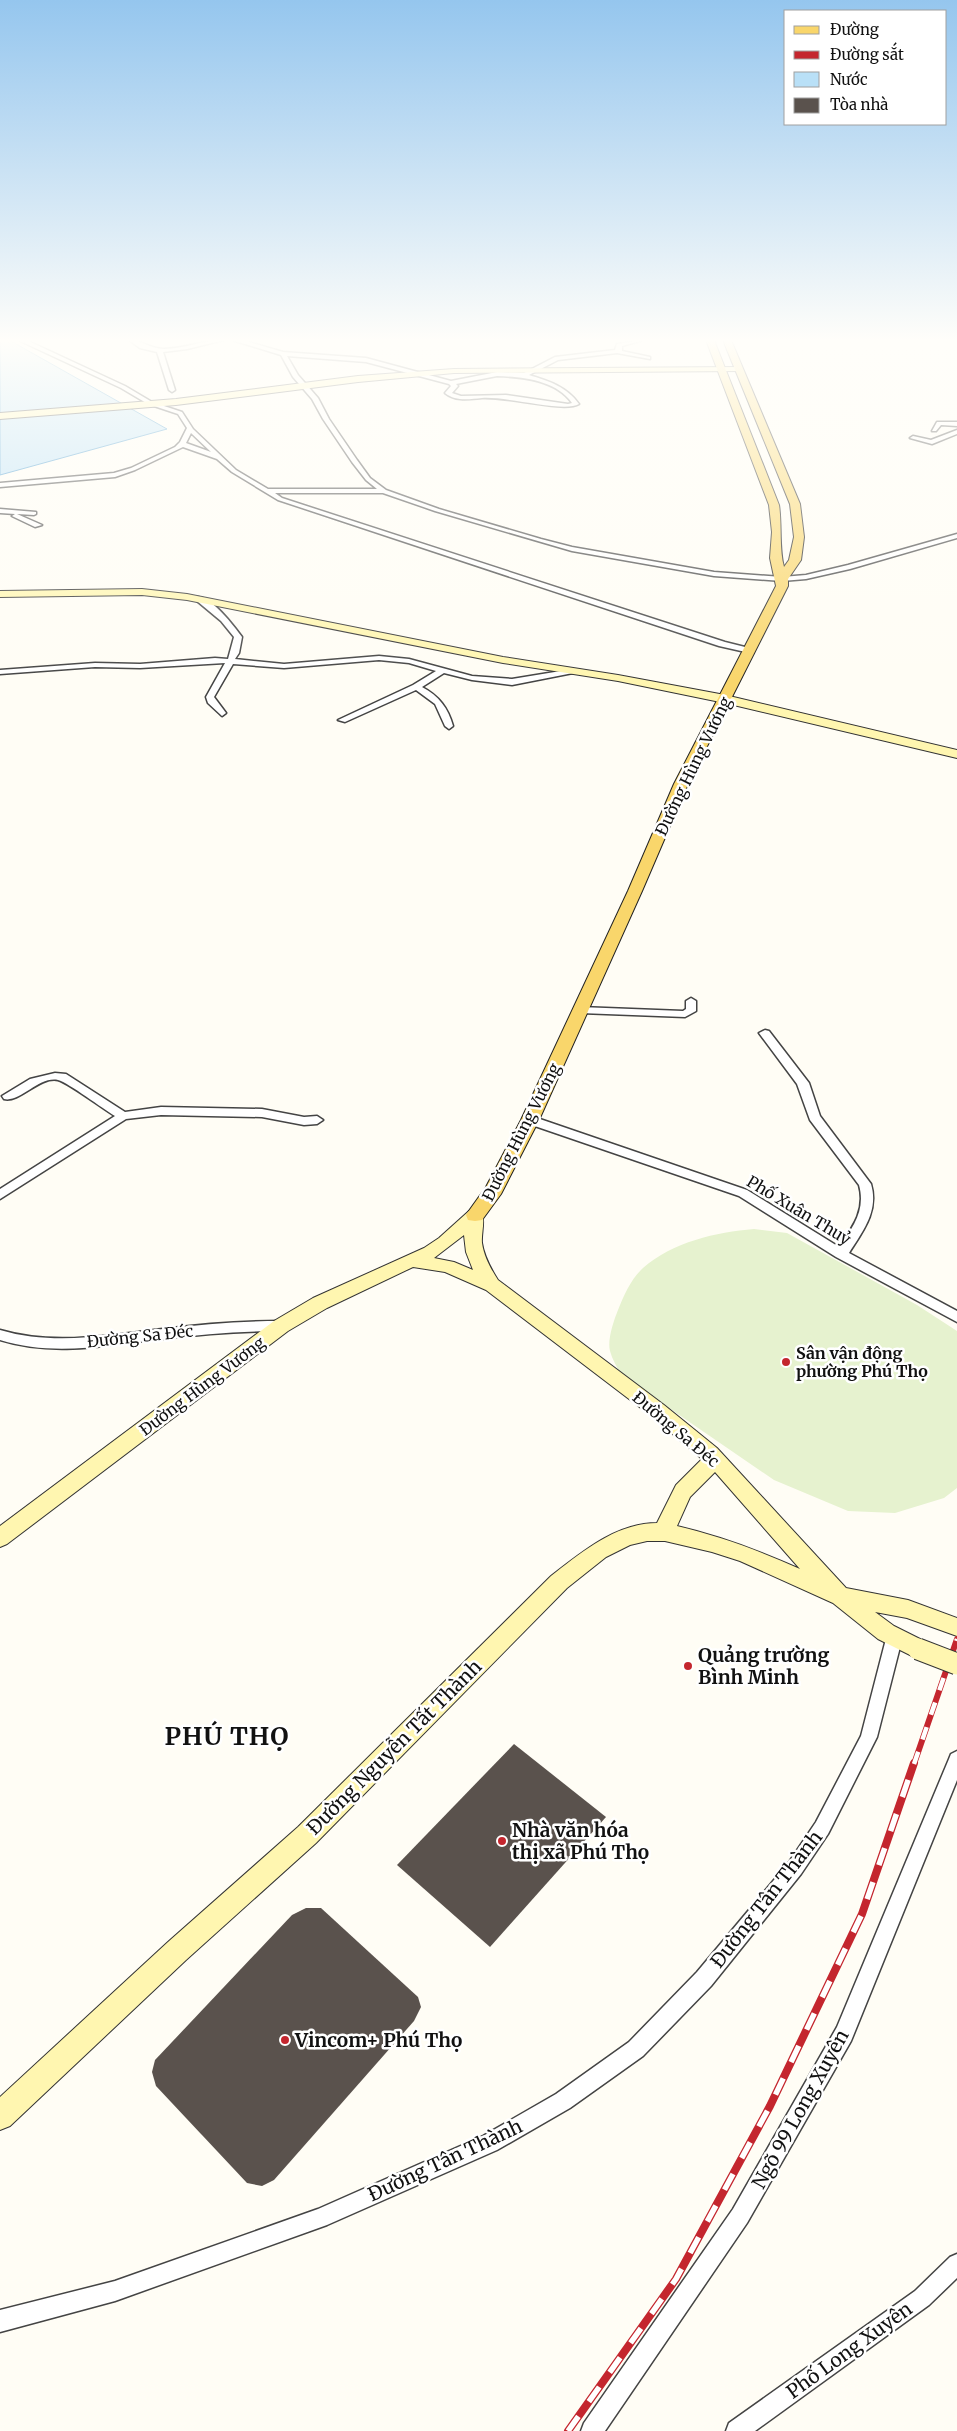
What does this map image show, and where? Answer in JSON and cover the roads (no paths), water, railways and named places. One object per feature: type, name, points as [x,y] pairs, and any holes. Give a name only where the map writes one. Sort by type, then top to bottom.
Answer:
[{"type":"main road","points":[[752,453],[774,506],[777,532],[776,558],[782,579]]},
{"type":"main road","name":"Đường Hùng Vương","points":[[0,1538],[281,1326],[320,1303],[412,1261],[445,1242],[475,1215],[494,1190],[530,1120],[681,784],[761,631],[782,586],[782,579],[795,560],[799,537],[794,504],[773,453]]},
{"type":"main road","points":[[0,594],[142,592],[200,599],[503,660],[725,699],[957,754]]},
{"type":"main road","name":"Đường Sa Đéc","points":[[475,1215],[472,1240],[473,1249],[476,1260],[492,1285]]},
{"type":"main road","name":"Đường Sa Đéc","points":[[412,1261],[448,1266],[492,1285],[680,1429],[715,1460],[840,1596]]},
{"type":"main road","points":[[666,1532],[669,1514],[677,1498],[698,1473],[715,1460]]},
{"type":"main road","name":"Đường Nguyễn Tất Thành","points":[[0,2116],[176,1952],[307,1835],[559,1582],[599,1551],[625,1538],[647,1532],[666,1532],[712,1543],[747,1555],[840,1596],[908,1609],[957,1627]]},
{"type":"main road","name":"Đường Nguyễn Tất Thành","points":[[840,1596],[894,1639],[957,1664]]},
{"type":"street","points":[[0,485],[115,475],[166,453]]},
{"type":"street","points":[[209,453],[222,458]]},
{"type":"street","points":[[217,453],[238,474],[289,502],[750,651]]},
{"type":"street","points":[[350,453],[368,479],[384,491],[437,510],[572,549],[714,574],[782,579],[806,578],[957,536]]},
{"type":"street","points":[[266,491],[384,491]]},
{"type":"street","points":[[0,511],[34,513]]},
{"type":"street","points":[[9,512],[38,525]]},
{"type":"street","points":[[200,599],[224,618],[238,637],[238,643],[230,661],[210,697],[211,701],[222,712]]},
{"type":"street","points":[[0,672],[95,665],[140,666],[206,661],[230,661],[284,666],[389,658],[472,678],[512,682],[574,671]]},
{"type":"street","points":[[342,720],[416,687],[443,670]]},
{"type":"street","points":[[416,687],[440,702],[446,712],[449,726]]},
{"type":"street","points":[[580,1010],[685,1014],[691,1011],[691,1001]]},
{"type":"street","points":[[765,1033],[803,1083],[814,1118],[865,1184],[869,1193],[867,1212],[841,1254]]},
{"type":"street","points":[[8,1096],[42,1079],[52,1076],[62,1077],[123,1116]]},
{"type":"street","points":[[0,1195],[123,1116],[161,1111],[262,1113],[304,1122],[317,1120]]},
{"type":"street","name":"Phố Xuân Thuỷ","points":[[530,1120],[743,1193],[841,1254],[957,1318]]},
{"type":"street","name":"Đường Sa Đéc","points":[[0,1335],[31,1343],[66,1344],[237,1325],[281,1326]]},
{"type":"street","name":"Đường Tân Thành","points":[[0,2321],[115,2291],[320,2218],[490,2143],[563,2101],[636,2049],[704,1979],[795,1868],[822,1828],[869,1737],[894,1639]]},
{"type":"street","name":"Ngõ 99 Long Xuyên","points":[[592,2431],[740,2216],[844,2034],[957,1759]]},
{"type":"street","name":"Phố Long Xuyên","points":[[737,2431],[922,2298],[957,2264]]},
{"type":"water","points":[[0,453],[78,453],[0,475]]},
{"type":"railway","points":[[914,1764],[957,1639]]},
{"type":"railway","points":[[568,2431],[676,2279],[770,2106],[862,1914],[914,1763]]},
{"type":"place","name":"Sân vận động phường Phú Thọ","points":[[786,1362]]},
{"type":"place","name":"Quảng trường Bình Minh","points":[[688,1666]]},
{"type":"place","name":"Nhà văn hóa thị xã Phú Thọ","points":[[502,1841]]},
{"type":"place","name":"Vincom+ Phú Thọ","points":[[285,2040]]},
{"type":"district","name":"PHÚ THỌ","points":[[227,1736]]}]
